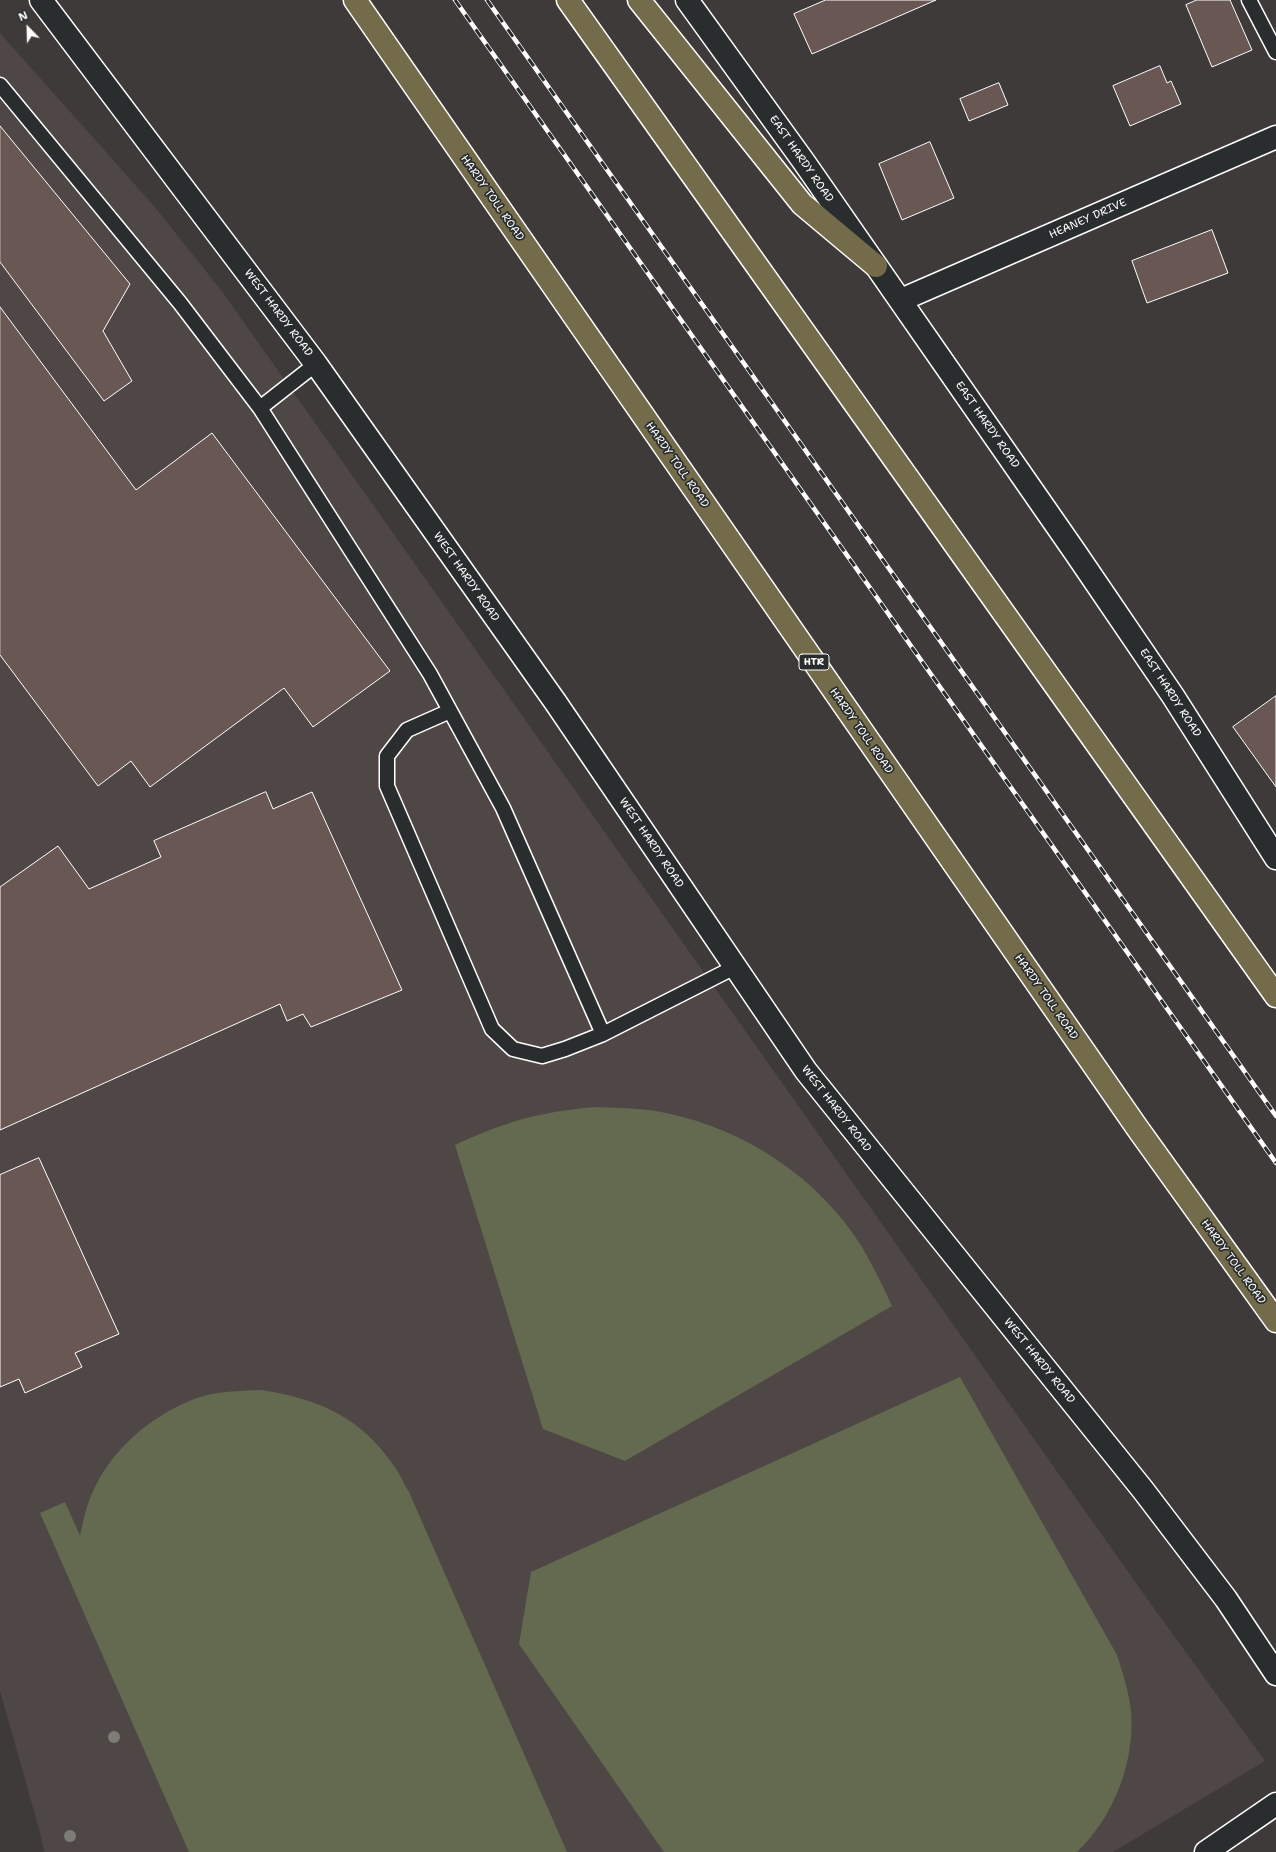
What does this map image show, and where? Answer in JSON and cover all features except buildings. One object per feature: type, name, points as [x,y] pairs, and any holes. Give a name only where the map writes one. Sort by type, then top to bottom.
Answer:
[{"type":"highway","name":"HARDY TOLL ROAD","points":[[354,0],[1138,1129],[1276,1321]]},
{"type":"highway","points":[[568,0],[1276,996]]},
{"type":"highway","points":[[639,0],[802,204],[876,266]]},
{"type":"main road","name":"WEST HARDY ROAD","points":[[41,0],[316,364],[556,703],[806,1071],[1147,1496],[1226,1598],[1276,1674]]},
{"type":"main road","name":"EAST HARDY ROAD","points":[[687,0],[901,300],[1173,696],[1276,858]]},
{"type":"main road","name":"HEANEY DRIVE","points":[[901,300],[1276,136]]},
{"type":"main road","points":[[1206,1852],[1270,1812]]},
{"type":"lane","points":[[1249,0],[1276,52]]},
{"type":"lane","points":[[0,85],[180,303],[260,408],[425,667],[503,808],[603,1034]]},
{"type":"lane","points":[[260,408],[316,364]]},
{"type":"lane","points":[[450,711],[407,730],[387,756],[387,786],[492,1029],[513,1049],[542,1056],[565,1049],[603,1034],[735,967]]},
{"type":"shaded area","points":[[0,33],[154,206],[221,290],[1153,1607],[1265,1761],[1113,1852],[44,1852],[41,1836],[0,1691]]},
{"type":"green space","points":[[594,1107],[648,1110],[695,1121],[724,1131],[751,1144],[778,1160],[802,1178],[824,1199],[844,1222],[866,1254],[892,1306],[625,1461],[543,1429],[455,1145],[490,1130],[522,1119],[574,1109]]},
{"type":"green space","points":[[960,1377],[1117,1655],[1126,1683],[1131,1711],[1129,1750],[1119,1788],[1102,1822],[1077,1852],[664,1852],[519,1644],[531,1572]]},
{"type":"green space","points":[[261,1390],[282,1394],[319,1405],[352,1422],[367,1434],[381,1449],[396,1469],[409,1492],[567,1852],[189,1852],[40,1513],[65,1502],[80,1536],[87,1507],[94,1488],[104,1471],[116,1455],[145,1427],[161,1415],[197,1398],[236,1391]]},
{"type":"railway","points":[[455,0],[1276,1163]]},
{"type":"railway","points":[[487,0],[1276,1116]]}]
